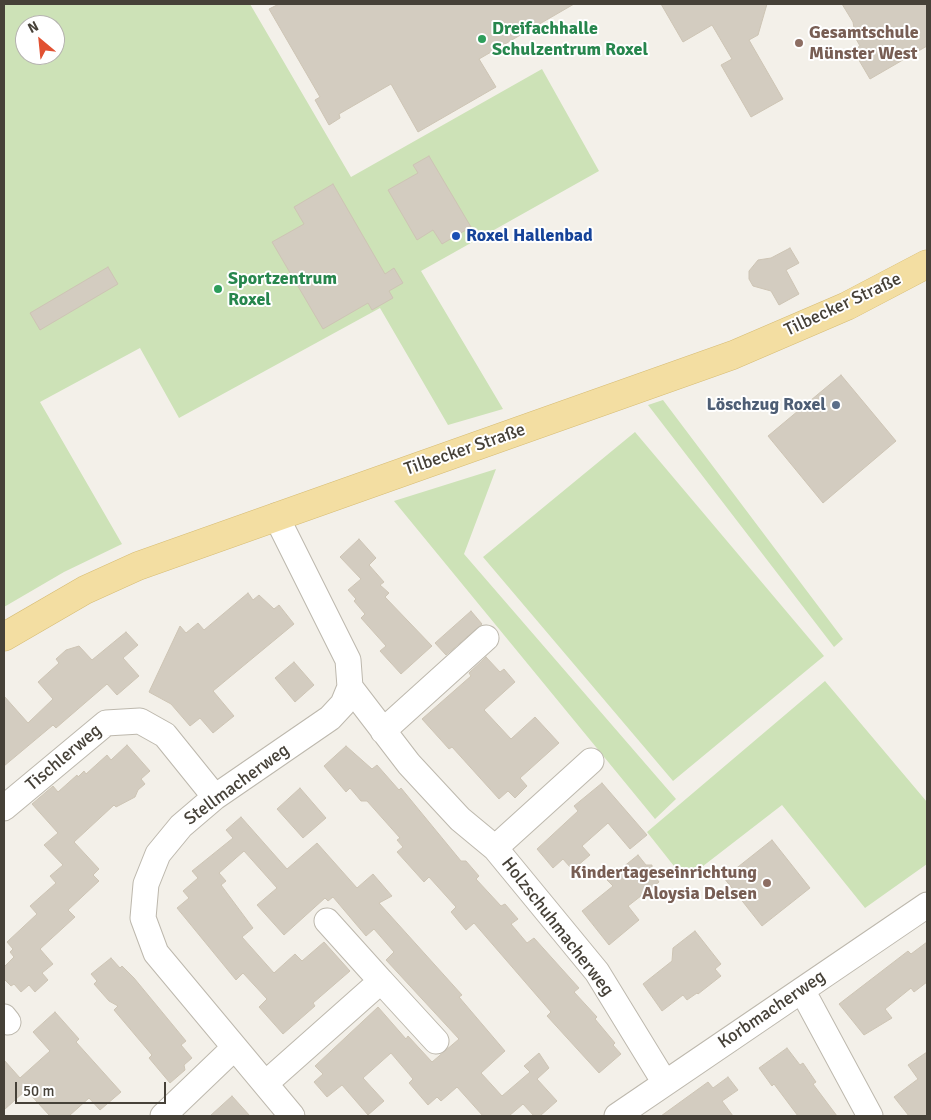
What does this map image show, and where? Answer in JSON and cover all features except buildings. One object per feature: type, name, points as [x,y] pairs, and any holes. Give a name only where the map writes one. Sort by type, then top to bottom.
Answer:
[{"type":"main road","name":"Tilbecker Straße","points":[[4,637],[84,590],[138,566],[733,355],[847,306],[927,264]]},
{"type":"street","points":[[276,516],[348,660],[350,687]]},
{"type":"street","points":[[383,732],[486,638]]},
{"type":"street","name":"Holzschuhmacherweg","points":[[350,687],[364,702],[383,732],[409,764],[460,819],[495,848],[597,972],[665,1083]]},
{"type":"street","name":"Stellmacherweg","points":[[292,1116],[156,953],[144,918],[146,884],[158,854],[181,826],[215,797],[330,718],[343,704],[350,687]]},
{"type":"street","name":"Tischlerweg","points":[[4,808],[106,723],[140,721],[165,735],[215,797]]},
{"type":"street","name":"Holzschuhmacherweg","points":[[495,848],[591,761]]},
{"type":"street","name":"Korbmacherweg","points":[[617,1116],[927,905]]},
{"type":"street","points":[[327,920],[436,1041]]},
{"type":"street","points":[[266,1083],[381,981]]},
{"type":"street","points":[[802,990],[870,1116]]},
{"type":"street","points":[[163,1116],[234,1048]]},
{"type":"green space","name":"Sportzentrum Roxel","points":[[4,4],[250,4],[351,177],[542,69],[599,171],[421,271],[503,409],[448,425],[380,308],[179,418],[140,348],[40,402],[122,544],[64,572],[4,607]]},
{"type":"green space","points":[[663,400],[843,639],[834,647],[648,405]]},
{"type":"green space","points":[[635,432],[824,656],[673,781],[483,557]]},
{"type":"green space","points":[[496,469],[464,554],[676,799],[655,819],[394,501]]},
{"type":"green space","points":[[825,681],[927,802],[927,864],[865,908],[782,805],[685,880],[647,832]]},
{"type":"place","name":"Dreifachhalle Schulzentrum Roxel","points":[[482,39]]},
{"type":"place","name":"Gesamtschule Münster West","points":[[799,43]]},
{"type":"place","name":"Roxel Hallenbad","points":[[456,236]]},
{"type":"place","name":"Sportzentrum Roxel","points":[[218,289]]},
{"type":"place","name":"Löschzug Roxel","points":[[836,405]]},
{"type":"place","name":"Kindertageseinrichtung Aloysia Delsen","points":[[767,883]]}]
